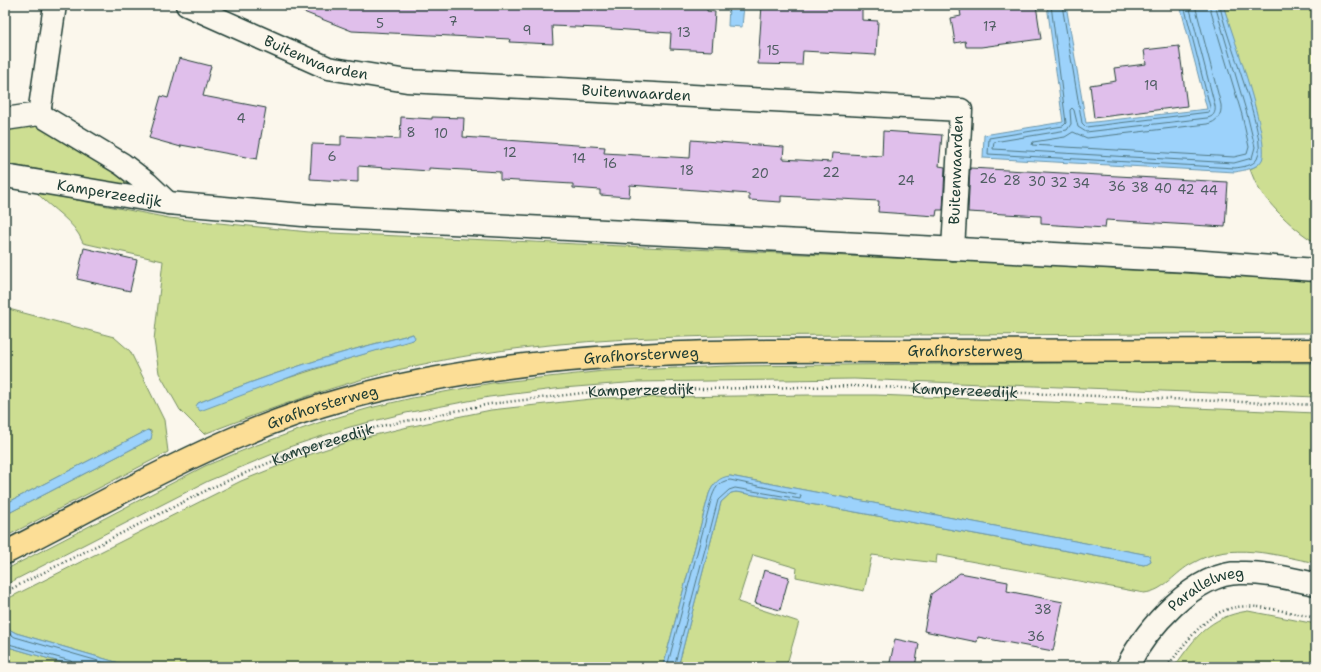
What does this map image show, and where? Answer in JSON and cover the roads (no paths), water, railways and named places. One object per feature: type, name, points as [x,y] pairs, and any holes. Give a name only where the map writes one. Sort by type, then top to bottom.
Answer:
[{"type":"main road","name":"Grafhorsterweg","points":[[5,553],[161,473],[244,435],[342,400],[418,382],[475,371],[592,358],[730,352],[1316,350]]},
{"type":"street","points":[[39,114],[55,5]]},
{"type":"street","name":"Buitenwaarden","points":[[187,5],[328,68],[407,81],[961,110],[953,249]]},
{"type":"street","points":[[5,119],[39,114],[122,164],[148,184],[168,203]]},
{"type":"street","name":"Kamperzeedijk","points":[[5,176],[168,203],[314,216],[1191,261],[1316,270]]},
{"type":"street","name":"Parallelweg","points":[[1127,667],[1152,630],[1189,592],[1206,582],[1239,572],[1263,574],[1316,584]]},
{"type":"water","points":[[729,5],[744,5],[742,27],[728,26]]},
{"type":"water","points":[[1047,5],[1066,5],[1086,123],[1207,109],[1180,5],[1223,5],[1256,109],[1263,149],[1262,160],[1260,163],[1246,170],[1235,172],[983,158],[984,135],[1063,122]]},
{"type":"water","points":[[413,334],[415,338],[413,340],[306,371],[200,411],[196,406],[198,403],[224,392],[277,373],[358,348]]},
{"type":"water","points":[[148,430],[152,434],[151,439],[5,515],[5,504]]},
{"type":"water","points":[[730,476],[1149,555],[1151,561],[1144,565],[828,507],[736,492],[731,493],[721,502],[678,667],[663,667],[709,494],[712,487],[717,482]]},
{"type":"water","points":[[5,627],[16,633],[133,667],[77,667],[5,646]]}]
